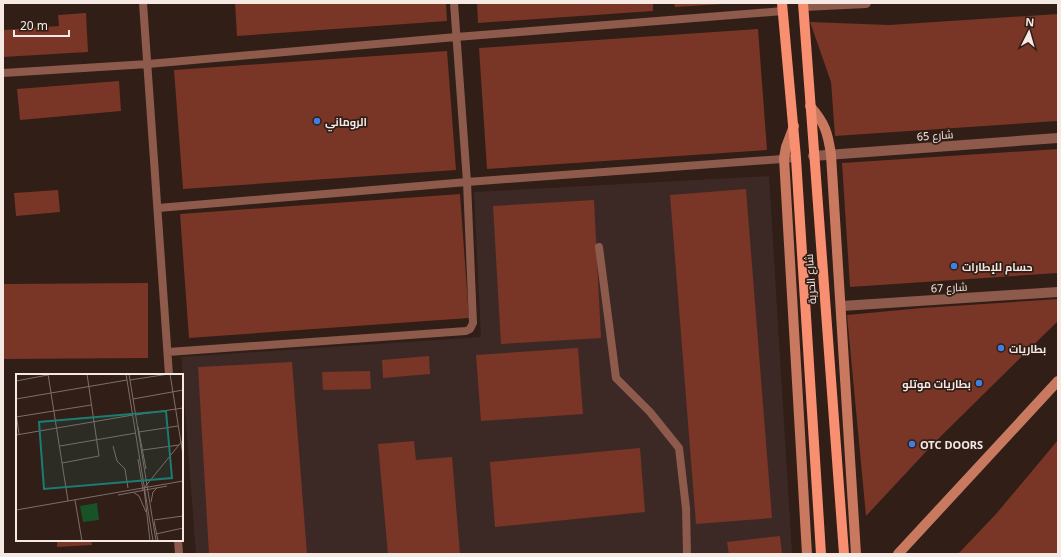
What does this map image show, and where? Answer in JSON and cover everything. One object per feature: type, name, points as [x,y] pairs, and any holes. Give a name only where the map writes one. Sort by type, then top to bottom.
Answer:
[{"type":"main road","name":"شارع الحرية","points":[[803,5],[813,156],[844,554]]},
{"type":"main road","name":"شارع الحرية","points":[[783,7],[794,126],[821,554]]},
{"type":"street","points":[[803,5],[866,3]]},
{"type":"street","points":[[810,106],[822,120],[828,134],[831,155],[842,306],[856,554]]},
{"type":"street","points":[[794,126],[786,147],[784,158],[807,554]]},
{"type":"street","name":"شارع 65","points":[[813,156],[1058,138]]},
{"type":"street","name":"شارع 67","points":[[842,306],[1058,292]]},
{"type":"street","points":[[898,554],[1058,381]]},
{"type":"lane","points":[[143,3],[169,374]]},
{"type":"lane","points":[[168,352],[466,331],[470,329],[473,323],[467,182],[454,3]]},
{"type":"lane","points":[[3,73],[148,64],[783,7]]},
{"type":"lane","points":[[158,208],[467,182],[796,158]]},
{"type":"lane","points":[[599,247],[616,378],[650,412],[679,448],[686,508],[687,554]]},
{"type":"lane","points":[[178,541],[179,554]]},
{"type":"shaded area","points":[[769,176],[792,554],[196,554],[181,357],[481,337],[474,192]]},
{"type":"building","points":[[235,3],[446,3],[447,21],[237,36]]},
{"type":"building","points":[[477,3],[653,3],[653,11],[478,23]]},
{"type":"building","points":[[674,3],[723,3],[723,4],[675,7]]},
{"type":"building","points":[[86,13],[88,52],[3,57],[3,30],[59,26],[58,15]]},
{"type":"building","points":[[1058,14],[1058,121],[835,136],[831,82],[810,22],[889,25]]},
{"type":"building","points":[[758,29],[767,150],[487,169],[479,48]]},
{"type":"building","points":[[447,51],[456,170],[183,189],[174,70]]},
{"type":"building","points":[[119,81],[121,111],[20,120],[17,89]]},
{"type":"building","points":[[1058,149],[1058,273],[850,287],[842,163]]},
{"type":"building","points":[[746,189],[772,518],[696,524],[670,195]]},
{"type":"building","points":[[58,190],[60,212],[16,216],[14,193]]},
{"type":"building","points":[[460,194],[469,318],[189,338],[180,214]]},
{"type":"building","points":[[594,200],[601,338],[501,344],[493,206]]},
{"type":"building","points":[[148,283],[148,358],[3,359],[3,284]]},
{"type":"building","points":[[1058,299],[1058,321],[935,442],[866,516],[847,315],[922,308]]},
{"type":"building","points":[[578,348],[583,414],[481,421],[476,355]]},
{"type":"building","points":[[429,356],[430,374],[383,378],[382,360]]},
{"type":"building","points":[[292,362],[307,554],[209,554],[198,367]]},
{"type":"building","points":[[370,371],[371,389],[323,390],[322,372]]},
{"type":"building","points":[[1058,440],[1058,554],[958,554],[996,514]]},
{"type":"building","points":[[414,441],[416,460],[452,457],[460,554],[388,554],[378,444]]},
{"type":"building","points":[[640,448],[645,512],[495,527],[490,462]]},
{"type":"building","points":[[780,536],[782,554],[729,554],[727,542]]},
{"type":"building","points":[[57,541],[91,541],[92,545],[57,547]]},
{"type":"place","name":"الروماني","points":[[317,121]]},
{"type":"place","name":"حسام للإطارات","points":[[954,266]]},
{"type":"place","name":"بطاريات","points":[[1001,348]]},
{"type":"place","name":"بطاريات موتلو","points":[[979,383]]},
{"type":"place","name":"OTC DOORS","points":[[912,444]]}]
